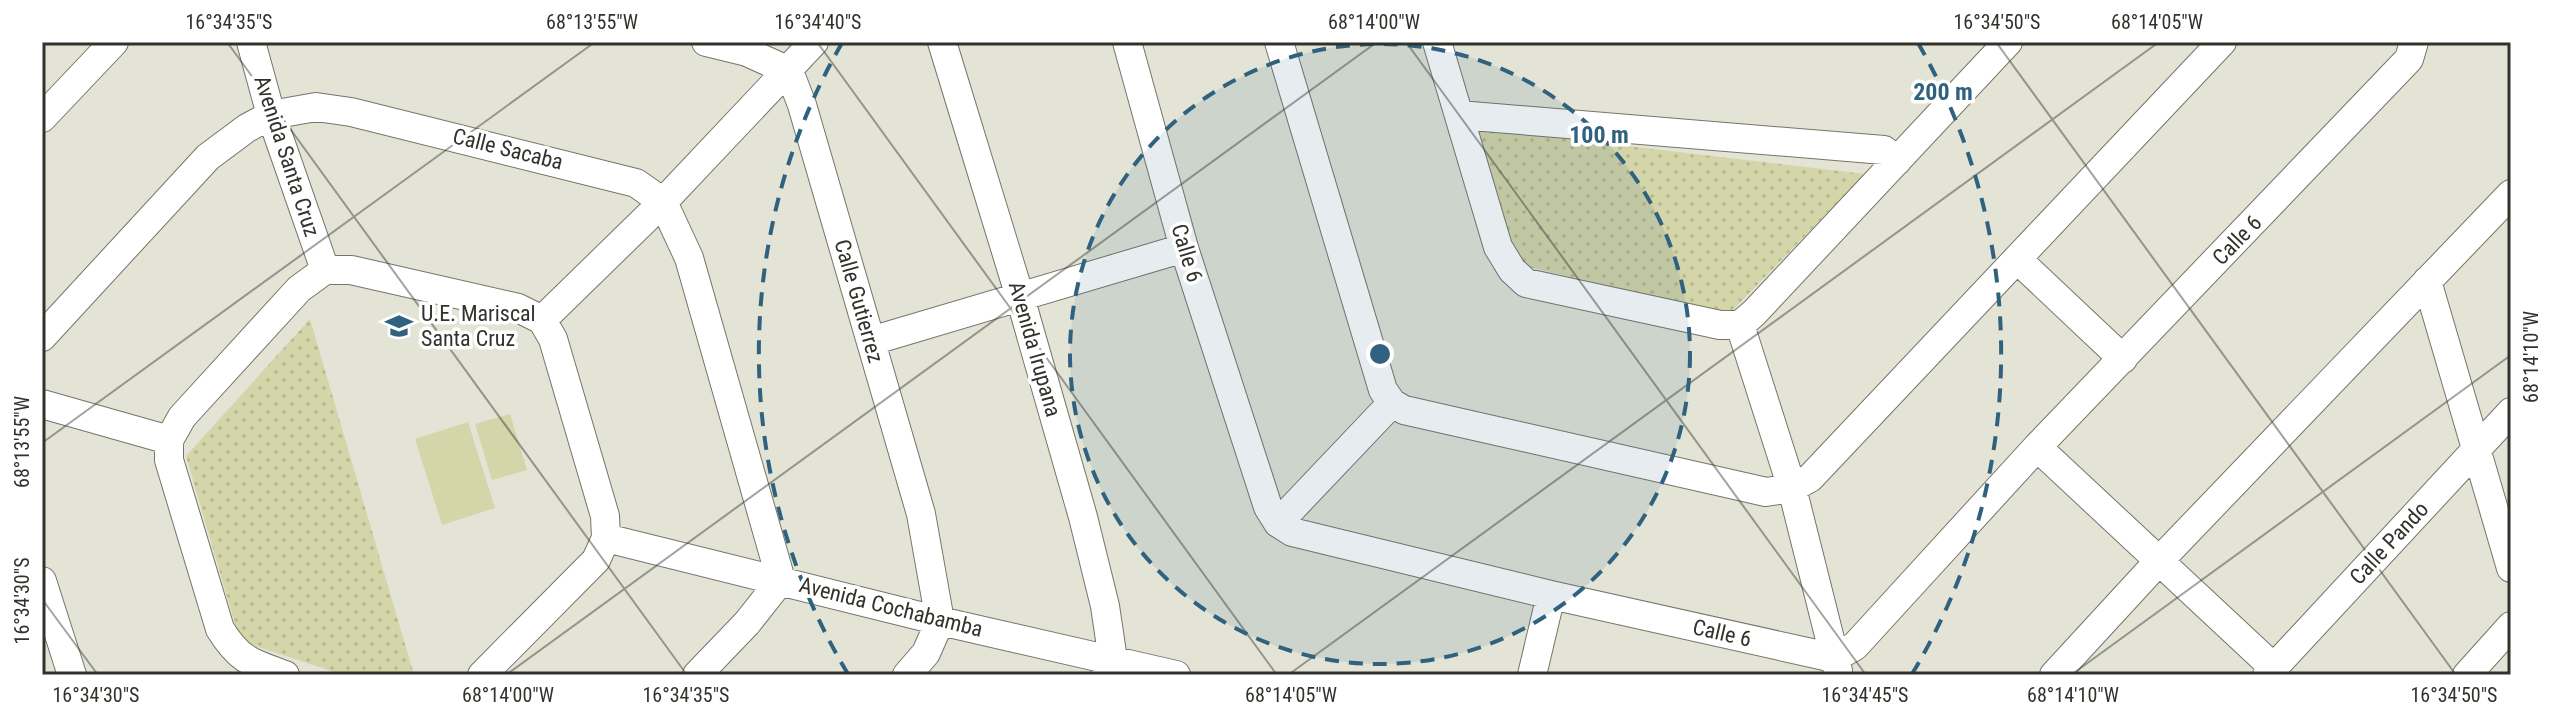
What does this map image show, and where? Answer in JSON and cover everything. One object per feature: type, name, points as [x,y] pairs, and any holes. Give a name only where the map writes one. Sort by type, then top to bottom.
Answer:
[{"type":"street","points":[[42,118],[114,42]]},
{"type":"street","name":"Avenida Santa Cruz","points":[[251,42],[271,115],[325,270]]},
{"type":"street","points":[[706,42],[747,52],[789,71]]},
{"type":"street","points":[[542,320],[663,202],[814,42]]},
{"type":"street","name":"Avenida Irupana","points":[[942,42],[1083,517],[1105,606],[1109,668]]},
{"type":"street","name":"Calle 6","points":[[1127,42],[1184,248],[1268,507],[1278,523],[1292,532],[1837,666],[2037,447],[2409,59],[2414,42]]},
{"type":"street","points":[[1279,42],[1383,390],[1392,403],[1404,410],[1766,492],[1792,488],[1810,478],[2222,42]]},
{"type":"street","points":[[1437,42],[1498,247],[1512,270],[1526,283],[1720,325],[1740,325],[2008,42]]},
{"type":"street","name":"Calle Gutierrez","points":[[789,71],[802,105],[921,514],[940,621]]},
{"type":"street","name":"Calle Sacaba","points":[[42,337],[208,157],[247,128],[271,115],[316,107],[351,112],[636,183],[663,202]]},
{"type":"street","points":[[1459,115],[1884,150],[1897,161]]},
{"type":"street","points":[[2054,675],[2159,561],[2511,194]]},
{"type":"street","points":[[663,202],[689,258],[781,580],[747,623],[697,675]]},
{"type":"street","points":[[871,341],[1184,248]]},
{"type":"street","points":[[2017,259],[2123,359]]},
{"type":"street","points":[[285,675],[234,652],[220,629],[169,460],[169,440],[182,417],[299,289],[325,270],[351,270],[518,308],[542,320],[553,339],[605,516],[606,538],[596,560],[482,675]]},
{"type":"street","points":[[2427,281],[2511,568]]},
{"type":"street","points":[[1740,325],[1792,488],[1837,666]]},
{"type":"street","points":[[1278,523],[1392,403]]},
{"type":"street","points":[[42,404],[169,440]]},
{"type":"street","name":"Calle Pando","points":[[2270,672],[2511,412]]},
{"type":"street","points":[[2037,447],[2159,561],[2270,672]]},
{"type":"street","name":"Avenida Cochabamba","points":[[606,538],[940,621],[1109,668],[1176,675]]},
{"type":"street","points":[[42,581],[72,675]]},
{"type":"street","points":[[1532,675],[1551,595]]},
{"type":"street","points":[[907,675],[926,653],[940,621]]},
{"type":"street","points":[[2467,675],[2511,626]]},
{"type":"green space","points":[[1475,128],[1865,174],[1729,314],[1517,264]]},
{"type":"green space","points":[[310,319],[414,675],[344,675],[240,641],[186,456]]},
{"type":"green space","points":[[510,414],[527,470],[492,480],[475,424]]},
{"type":"green space","points":[[468,422],[495,508],[442,525],[415,439]]},
{"type":"place","name":"U.E. Mariscal Santa Cruz","points":[[399,326]]}]
